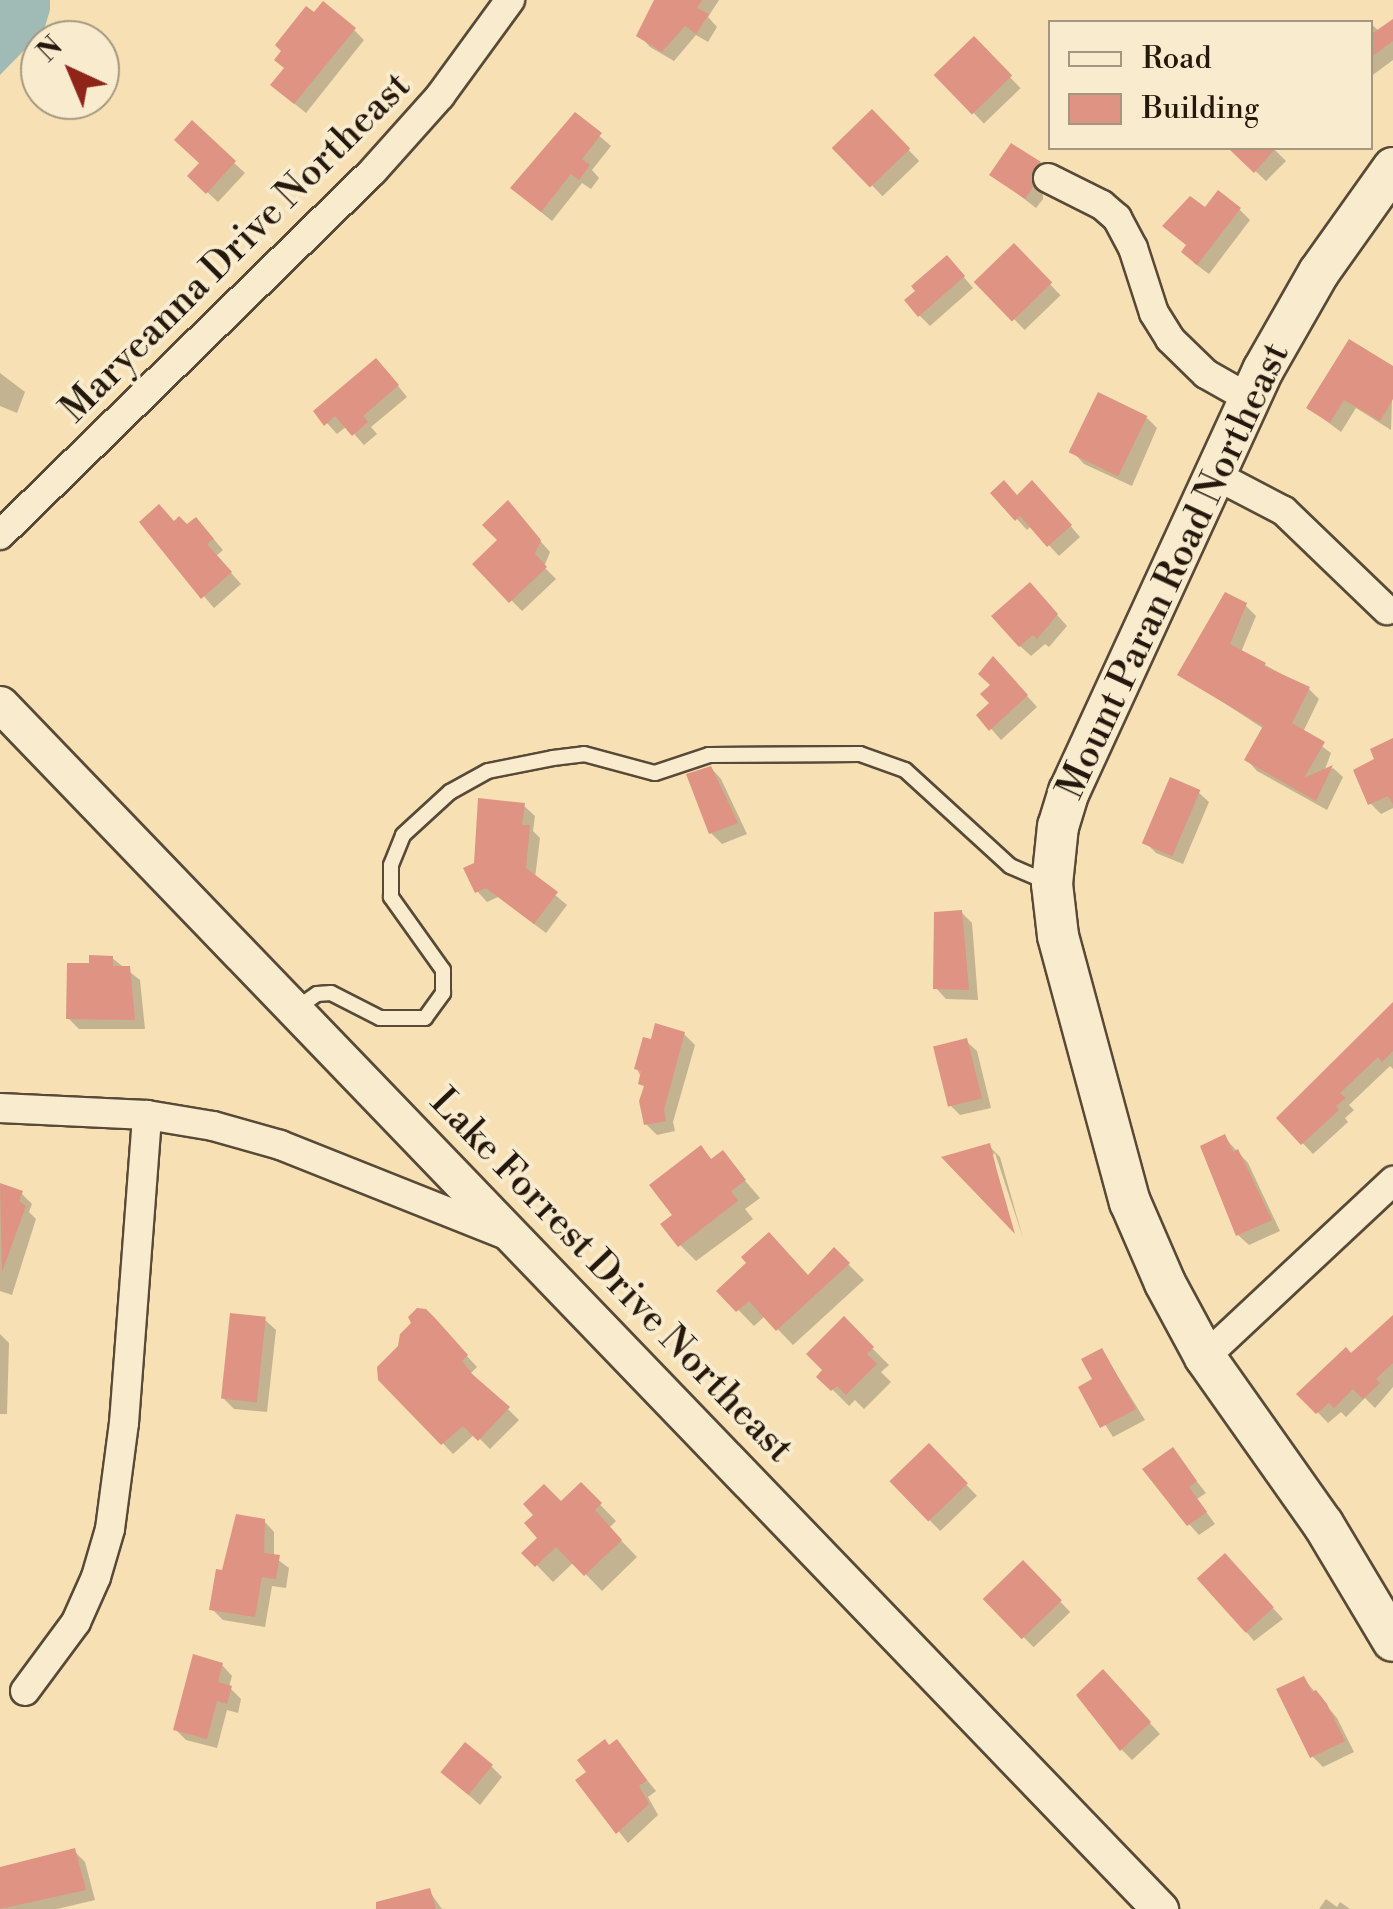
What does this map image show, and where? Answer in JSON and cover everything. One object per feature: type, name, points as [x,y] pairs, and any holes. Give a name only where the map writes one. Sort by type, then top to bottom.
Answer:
[{"type":"main road","name":"Mount Paran Road Northeast","points":[[1390,1628],[1323,1524],[1204,1358],[1130,1202],[1058,936],[1052,884],[1058,826],[1068,791],[1250,399],[1319,272],[1393,168]]},
{"type":"street","name":"Maryeanna Drive Northeast","points":[[0,535],[373,171],[440,96],[510,0]]},
{"type":"street","points":[[1048,178],[1117,218],[1133,248],[1154,313],[1170,339],[1206,374],[1250,399]]},
{"type":"street","points":[[1215,474],[1284,511],[1388,610]]},
{"type":"street","name":"Lake Forrest Drive Northeast","points":[[0,704],[1160,1909]]},
{"type":"street","points":[[0,1108],[147,1115],[214,1126],[280,1144],[517,1240]]},
{"type":"street","points":[[25,1691],[76,1622],[110,1530],[124,1424],[147,1115]]},
{"type":"street","points":[[1204,1358],[1393,1181]]},
{"type":"lane","points":[[295,1010],[317,994],[331,993],[380,1018],[424,1018],[444,993],[443,970],[392,897],[391,864],[403,835],[450,792],[488,771],[553,758],[584,754],[655,773],[709,754],[860,754],[905,770],[1010,866],[1052,884]]},
{"type":"water","points":[[0,0],[50,0],[47,20],[20,20],[20,55],[0,75]]},
{"type":"building","points":[[654,0],[702,0],[697,8],[709,14],[696,34],[685,26],[662,52],[636,36]]},
{"type":"building","points":[[323,1],[356,28],[294,104],[270,85],[284,68],[274,60],[281,51],[275,45],[306,6],[314,12]]},
{"type":"building","points":[[1393,19],[1393,41],[1373,56],[1373,33]]},
{"type":"building","points":[[974,36],[1012,76],[972,114],[934,75]]},
{"type":"building","points":[[872,109],[910,149],[870,187],[832,148]]},
{"type":"building","points":[[575,112],[602,133],[582,159],[590,165],[579,180],[571,174],[541,212],[510,188]]},
{"type":"building","points":[[192,120],[236,161],[206,194],[187,176],[199,163],[174,140]]},
{"type":"building","points":[[1011,143],[1041,162],[1032,171],[1033,187],[1025,199],[989,175]]},
{"type":"building","points":[[1230,150],[1274,150],[1254,173]]},
{"type":"building","points":[[1218,190],[1241,208],[1197,265],[1181,252],[1186,245],[1162,226],[1190,196],[1205,207]]},
{"type":"building","points":[[1014,243],[1052,283],[1012,321],[974,282]]},
{"type":"building","points":[[947,255],[965,276],[918,317],[904,300],[915,291],[911,286]]},
{"type":"building","points":[[1349,339],[1393,366],[1393,399],[1380,421],[1344,400],[1330,423],[1306,408]]},
{"type":"building","points":[[376,358],[399,385],[363,416],[368,422],[352,436],[335,416],[324,426],[313,411]]},
{"type":"building","points":[[1098,392],[1147,416],[1118,476],[1069,452]]},
{"type":"building","points":[[1004,480],[1017,495],[1032,480],[1072,525],[1047,547],[1020,516],[1015,521],[990,493]]},
{"type":"building","points":[[508,500],[541,540],[535,554],[547,567],[509,603],[472,564],[497,540],[482,525]]},
{"type":"building","points":[[159,504],[174,521],[179,516],[187,524],[196,517],[214,539],[207,544],[232,572],[201,599],[139,522]]},
{"type":"building","points":[[1030,582],[1058,614],[1037,639],[1033,635],[1019,647],[991,616]]},
{"type":"building","points":[[1225,592],[1247,603],[1230,644],[1266,663],[1264,666],[1310,687],[1292,723],[1325,742],[1304,778],[1333,765],[1316,801],[1244,760],[1263,726],[1177,675]]},
{"type":"building","points":[[993,656],[1028,695],[989,731],[976,715],[989,703],[980,694],[990,685],[978,674]]},
{"type":"building","points":[[1393,738],[1393,804],[1388,796],[1368,805],[1353,770],[1374,759],[1370,749]]},
{"type":"building","points":[[711,766],[738,823],[709,834],[686,774]]},
{"type":"building","points":[[1170,777],[1200,790],[1172,856],[1142,843]]},
{"type":"building","points":[[478,798],[525,803],[522,825],[530,825],[526,868],[558,892],[534,924],[486,888],[475,893],[463,868],[474,863]]},
{"type":"building","points":[[962,910],[969,990],[933,989],[934,912]]},
{"type":"building","points":[[89,955],[113,956],[113,966],[130,966],[135,1020],[66,1019],[67,963],[89,963]]},
{"type":"building","points":[[1393,1002],[1393,1051],[1382,1062],[1378,1057],[1340,1093],[1346,1098],[1336,1106],[1339,1110],[1301,1145],[1276,1118]]},
{"type":"building","points":[[655,1023],[685,1032],[664,1110],[666,1121],[644,1125],[639,1101],[644,1086],[638,1084],[641,1071],[634,1069],[643,1037],[651,1039]]},
{"type":"building","points":[[967,1038],[982,1098],[948,1107],[933,1046]]},
{"type":"building","points":[[1225,1134],[1233,1152],[1238,1149],[1272,1220],[1236,1236],[1200,1146]]},
{"type":"building","points":[[990,1143],[997,1171],[1015,1234],[941,1157]]},
{"type":"building","points":[[701,1145],[711,1159],[723,1150],[746,1180],[731,1191],[738,1201],[678,1247],[660,1224],[672,1215],[649,1185]]},
{"type":"building","points":[[0,1183],[23,1191],[19,1201],[26,1206],[2,1272]]},
{"type":"building","points":[[769,1232],[808,1275],[834,1247],[850,1263],[776,1331],[749,1301],[736,1312],[716,1291],[746,1263],[741,1257]]},
{"type":"building","points":[[417,1308],[426,1309],[435,1318],[468,1355],[462,1361],[472,1374],[510,1407],[478,1441],[463,1426],[441,1445],[378,1380],[377,1367],[398,1346],[400,1334],[411,1323],[408,1317]]},
{"type":"building","points":[[230,1313],[266,1317],[257,1402],[221,1399]]},
{"type":"building","points":[[1393,1315],[1393,1363],[1376,1379],[1380,1383],[1363,1399],[1353,1389],[1334,1408],[1329,1403],[1316,1414],[1296,1394],[1346,1347],[1351,1353]]},
{"type":"building","points":[[844,1316],[874,1347],[867,1354],[877,1364],[846,1395],[837,1386],[831,1391],[816,1377],[822,1370],[806,1354]]},
{"type":"building","points":[[1102,1348],[1136,1409],[1100,1428],[1078,1387],[1092,1379],[1081,1359]]},
{"type":"building","points":[[929,1443],[968,1483],[928,1521],[889,1481]]},
{"type":"building","points":[[1173,1447],[1197,1481],[1189,1487],[1207,1512],[1187,1526],[1142,1469]]},
{"type":"building","points":[[581,1482],[602,1503],[595,1510],[622,1540],[584,1576],[556,1547],[535,1567],[521,1553],[537,1538],[524,1523],[533,1515],[523,1504],[544,1484],[561,1501]]},
{"type":"building","points":[[236,1514],[265,1519],[264,1553],[280,1555],[276,1579],[262,1577],[255,1617],[209,1610],[216,1569],[222,1570]]},
{"type":"building","points":[[1225,1553],[1274,1607],[1246,1633],[1197,1578]]},
{"type":"building","points":[[1023,1560],[1062,1600],[1022,1639],[983,1599]]},
{"type":"building","points":[[193,1654],[223,1663],[218,1682],[232,1686],[227,1704],[217,1701],[207,1739],[173,1730]]},
{"type":"building","points":[[1103,1669],[1151,1722],[1120,1751],[1076,1695]]},
{"type":"building","points":[[1304,1676],[1312,1692],[1316,1690],[1327,1704],[1345,1741],[1310,1758],[1276,1689]]},
{"type":"building","points":[[605,1739],[609,1745],[617,1739],[647,1780],[639,1786],[649,1804],[616,1834],[575,1780],[586,1772],[577,1760]]},
{"type":"building","points":[[465,1742],[493,1765],[468,1795],[440,1772]]},
{"type":"building","points":[[75,1848],[86,1890],[0,1909],[0,1867]]},
{"type":"building","points":[[430,1888],[436,1909],[376,1909],[376,1902]]}]
